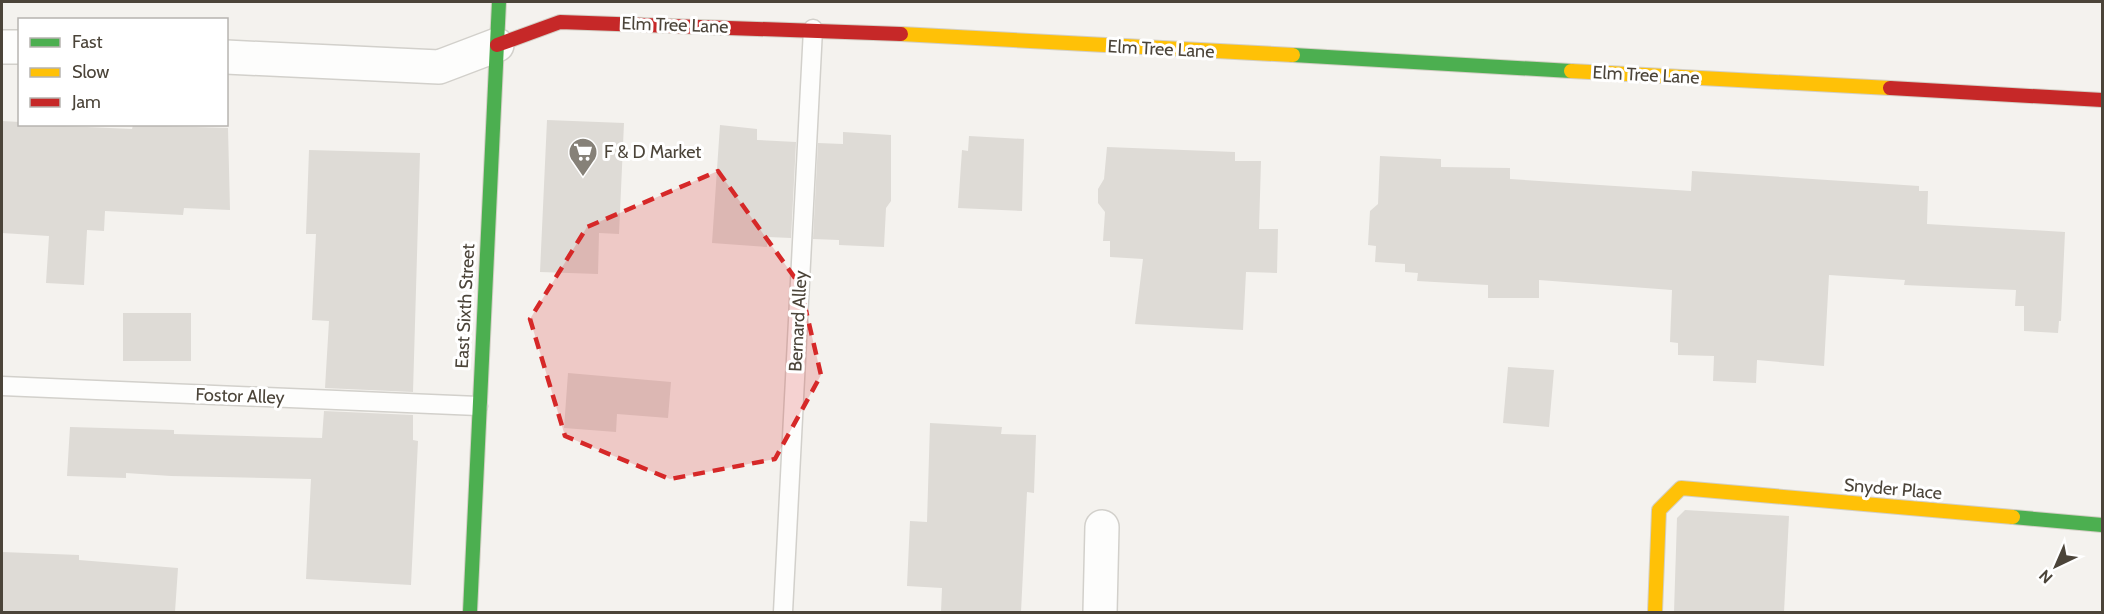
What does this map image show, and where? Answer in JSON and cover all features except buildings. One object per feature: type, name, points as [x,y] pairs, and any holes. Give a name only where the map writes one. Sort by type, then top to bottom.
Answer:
[{"type":"street","name":"East Sixth Street","points":[[470,612],[499,2]]},
{"type":"street","name":"Elm Tree Lane","points":[[228,57],[439,67],[560,21],[813,29],[2103,100]]},
{"type":"street","points":[[2,46],[18,47]]},
{"type":"street","name":"Snyder Place","points":[[1655,612],[1659,510],[1681,488],[2103,525]]},
{"type":"street","points":[[1100,612],[1102,527]]},
{"type":"lane","name":"Bernard Alley","points":[[783,612],[813,29]]},
{"type":"lane","name":"Fostor Alley","points":[[2,386],[478,406]]},
{"type":"highlighted area","points":[[718,171],[800,285],[821,375],[775,459],[670,479],[565,436],[530,319],[587,227]]},
{"type":"traffic: fast","points":[[470,612],[499,2]]},
{"type":"traffic: fast","points":[[1293,55],[1571,71]]},
{"type":"traffic: fast","points":[[2013,517],[2102,525]]},
{"type":"traffic: slow","points":[[901,34],[1293,55]]},
{"type":"traffic: slow","points":[[1571,71],[1890,88]]},
{"type":"traffic: slow","points":[[1655,612],[1659,510],[1681,488],[2013,517]]},
{"type":"traffic: jam","points":[[497,45],[560,22],[901,34]]},
{"type":"traffic: jam","points":[[1890,88],[2102,100]]},
{"type":"place","name":"F & D Market","points":[[583,178]]}]
